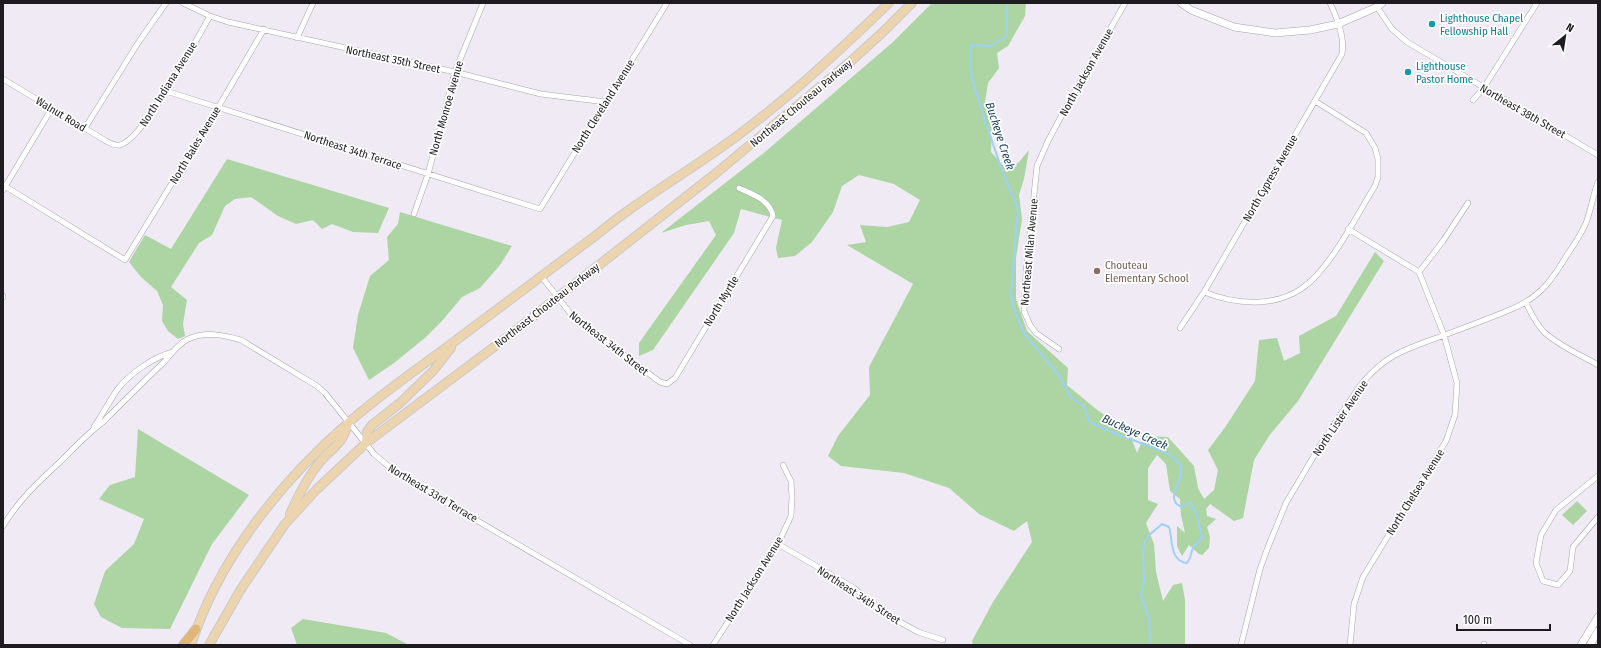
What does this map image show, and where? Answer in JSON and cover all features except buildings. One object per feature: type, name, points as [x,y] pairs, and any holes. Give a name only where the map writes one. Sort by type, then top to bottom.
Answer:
[{"type":"highway","points":[[183,645],[196,629]]},
{"type":"main road","name":"Northeast Chouteau Parkway","points":[[190,645],[214,590],[239,547],[271,502],[300,468],[348,422],[627,211],[736,137],[774,107],[849,41],[889,3]]},
{"type":"main road","name":"Northeast Chouteau Parkway","points":[[210,645],[241,589],[285,524],[316,490],[366,443],[506,338],[790,113],[851,61],[912,3]]},
{"type":"main road","points":[[1181,3],[1191,10],[1234,26],[1275,33],[1310,30],[1338,24],[1379,5]]},
{"type":"main road","points":[[366,443],[368,432],[372,425],[400,403],[433,371],[457,340]]},
{"type":"main road","points":[[285,524],[299,494],[320,462],[345,436],[348,422]]},
{"type":"main road","points":[[1581,645],[1598,617]]},
{"type":"main road","points":[[1590,645],[1598,631]]},
{"type":"street","points":[[84,128],[138,43],[166,3]]},
{"type":"street","name":"Northeast 35th Street","points":[[183,3],[210,16],[228,22],[455,72],[541,94],[606,102]]},
{"type":"street","points":[[297,38],[314,3]]},
{"type":"street","name":"North Monroe Avenue","points":[[414,214],[428,174],[455,72],[483,3]]},
{"type":"street","name":"North Cleveland Avenue","points":[[540,209],[668,3]]},
{"type":"street","name":"North Jackson Avenue","points":[[1048,141],[1125,3]]},
{"type":"street","points":[[1330,3],[1338,24]]},
{"type":"street","points":[[1472,100],[1483,88],[1537,3]]},
{"type":"street","name":"Northeast 38th Street","points":[[1379,5],[1386,21],[1399,36],[1483,88],[1598,155]]},
{"type":"street","name":"North Indiana Avenue","points":[[119,145],[127,142],[135,135],[166,91],[210,16]]},
{"type":"street","name":"North Cypress Avenue","points":[[1180,328],[1204,292],[1342,54],[1342,40],[1338,24]]},
{"type":"street","name":"North Bales Avenue","points":[[4,187],[72,226],[125,260],[264,29]]},
{"type":"street","name":"Walnut Road","points":[[3,79],[111,144],[119,145]]},
{"type":"street","name":"Northeast 34th Terrace","points":[[166,91],[219,106],[540,209]]},
{"type":"street","points":[[1204,292],[1227,300],[1250,302],[1272,301],[1301,290],[1314,279],[1326,265],[1375,186],[1378,177],[1378,159],[1375,148],[1366,134],[1315,101]]},
{"type":"street","points":[[4,187],[52,108]]},
{"type":"street","name":"Northeast Milan Avenue","points":[[1048,141],[1038,166],[1026,272],[1024,311],[1030,325],[1036,333],[1059,349]]},
{"type":"street","name":"North Lister Avenue","points":[[1241,645],[1260,569],[1276,525],[1286,503],[1339,416],[1367,377],[1383,362],[1403,350],[1501,314],[1526,303],[1539,294],[1551,281],[1586,223],[1598,182]]},
{"type":"street","name":"North Myrtle","points":[[667,384],[675,378],[772,216],[772,209],[768,204],[738,188]]},
{"type":"street","points":[[1348,229],[1419,272],[1443,241],[1468,204]]},
{"type":"street","name":"North Chelsea Avenue","points":[[1350,645],[1354,604],[1364,577],[1440,453],[1451,428],[1457,402],[1457,382],[1444,335],[1419,272]]},
{"type":"street","name":"Northeast 34th Street","points":[[541,276],[574,318],[660,382],[667,384]]},
{"type":"street","points":[[1526,303],[1537,323],[1544,332],[1562,345],[1598,365]]},
{"type":"street","name":"Northeast 33rd Terrace","points":[[3,526],[15,507],[91,431],[103,422],[173,352],[178,345],[187,339],[199,335],[213,334],[227,336],[241,340],[317,386],[325,393],[380,459],[399,475],[690,645]]},
{"type":"street","name":"Northeast 33rd Terrace","points":[[91,431],[118,389],[139,369],[164,355],[173,352]]},
{"type":"street","name":"North Jackson Avenue","points":[[712,645],[778,544],[791,516],[791,481],[783,465]]},
{"type":"street","points":[[1598,476],[1556,510],[1541,535],[1536,563],[1543,581],[1558,585],[1570,571],[1573,547],[1598,517]]},
{"type":"street","name":"Northeast 34th Street","points":[[778,544],[854,588],[880,611],[918,632],[942,640]]},
{"type":"green space","points":[[932,3],[1026,3],[1025,16],[1008,46],[997,53],[999,68],[988,83],[985,102],[992,117],[991,152],[1008,171],[1019,162],[1029,150],[1024,179],[1019,195],[1022,219],[1016,258],[1016,299],[1027,331],[1068,368],[1067,385],[1096,409],[1129,432],[1137,453],[1144,436],[1168,437],[1194,466],[1198,488],[1204,499],[1214,490],[1218,470],[1208,450],[1226,426],[1255,381],[1259,340],[1277,338],[1284,361],[1300,353],[1299,336],[1336,316],[1375,252],[1384,261],[1298,401],[1269,436],[1254,460],[1243,518],[1234,521],[1210,504],[1206,509],[1207,516],[1216,519],[1207,527],[1210,537],[1209,548],[1202,555],[1189,545],[1182,556],[1177,546],[1177,526],[1185,533],[1181,515],[1180,499],[1170,491],[1166,464],[1157,455],[1148,468],[1148,500],[1158,504],[1146,523],[1154,544],[1156,572],[1163,601],[1173,585],[1182,583],[1185,600],[1185,645],[973,645],[972,641],[993,602],[1032,542],[1027,521],[1014,531],[979,514],[949,488],[904,473],[841,466],[828,456],[838,436],[870,395],[869,367],[913,284],[847,245],[866,242],[860,225],[887,227],[909,222],[920,200],[894,184],[859,175],[842,186],[833,212],[812,242],[795,256],[778,258],[776,248],[782,220],[741,209],[734,233],[653,350],[639,356],[639,343],[716,235],[709,221],[686,225],[661,233],[765,152],[893,42]]},
{"type":"green space","points":[[227,159],[389,208],[378,233],[353,232],[332,224],[322,229],[313,220],[296,224],[278,216],[251,197],[235,199],[225,206],[212,235],[199,243],[171,287],[187,300],[183,324],[185,336],[178,339],[168,331],[162,321],[163,305],[157,291],[141,277],[129,262],[145,235],[171,249]]},
{"type":"green space","points":[[400,212],[512,246],[500,265],[480,288],[462,297],[426,337],[394,363],[369,380],[353,348],[358,315],[370,276],[389,260],[387,237],[398,224]]},
{"type":"green space","points":[[138,429],[249,495],[212,544],[170,629],[122,628],[101,617],[94,604],[105,571],[134,544],[144,519],[99,499],[110,485],[135,477]]},
{"type":"green space","points":[[1577,501],[1587,511],[1573,525],[1562,515]]},
{"type":"green space","points":[[303,619],[386,633],[409,645],[297,645],[291,628]]},
{"type":"waterway","name":"Buckeye Creek","points":[[1007,3],[1007,36],[990,46],[971,45],[971,75],[1004,176],[1018,208],[1011,295],[1014,308],[1026,336],[1059,375],[1071,398],[1083,405],[1090,422],[1116,434],[1162,451],[1177,461],[1181,467],[1181,473],[1174,498],[1176,503],[1182,507],[1190,502],[1200,529],[1202,538],[1193,547],[1187,563],[1181,561],[1174,554],[1169,527],[1162,524],[1148,536],[1143,549],[1144,579],[1141,595],[1149,619],[1150,645]]},
{"type":"place","name":"Lighthouse Chapel Fellowship Hall","points":[[1432,24]]},
{"type":"place","name":"Lighthouse Pastor Home","points":[[1408,72]]},
{"type":"place","name":"Chouteau Elementary School","points":[[1097,271]]}]
